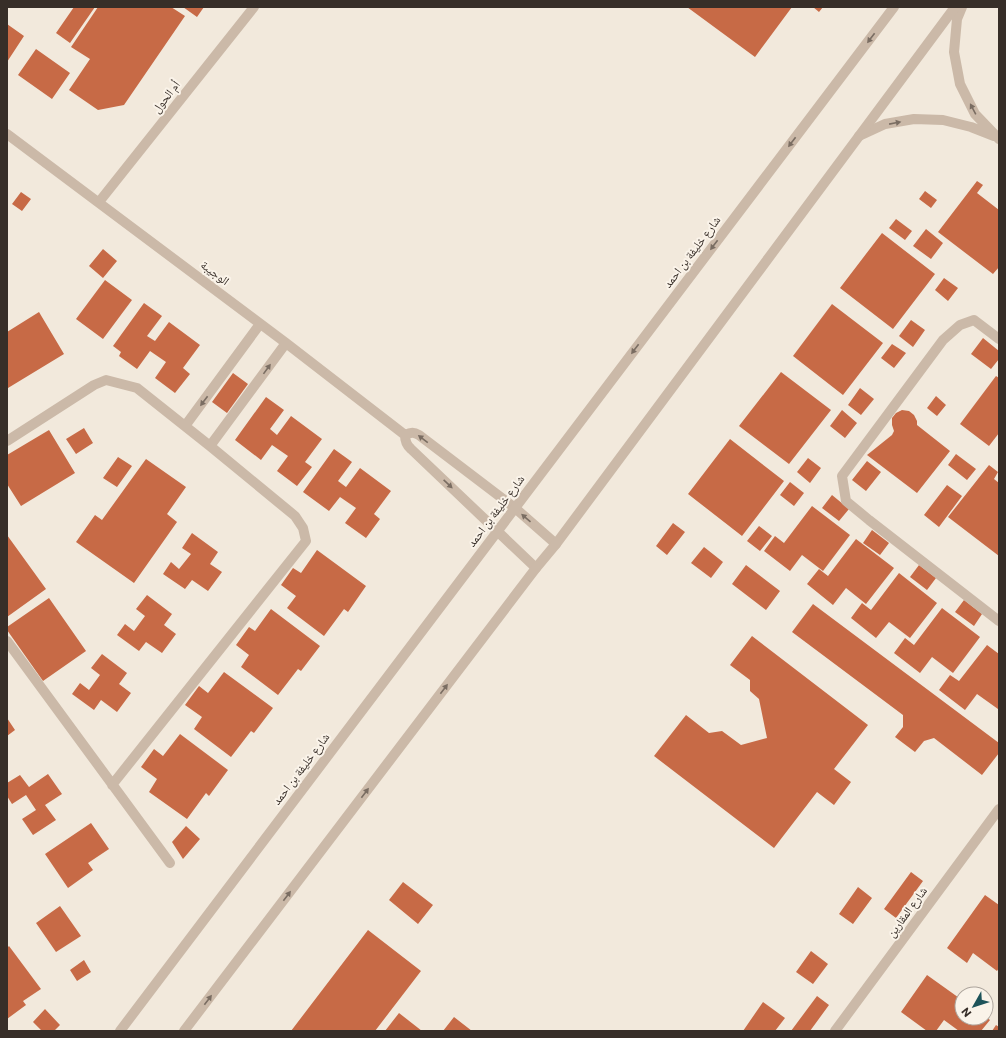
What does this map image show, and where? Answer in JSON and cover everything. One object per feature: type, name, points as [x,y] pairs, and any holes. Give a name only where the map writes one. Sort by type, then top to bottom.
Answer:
[{"type":"street","name":"أم الحول","points":[[99,202],[254,7]]},
{"type":"street","name":"شارع خليفة بن احمد","points":[[120,1031],[894,7]]},
{"type":"street","points":[[184,1031],[536,568],[556,544],[955,7]]},
{"type":"street","points":[[962,7],[957,19],[954,52],[960,84],[975,114],[999,138]]},
{"type":"street","points":[[859,136],[885,124],[914,119],[943,120],[970,127],[999,138]]},
{"type":"street","name":"الوجيبة","points":[[7,134],[286,343],[405,435]]},
{"type":"street","points":[[999,339],[974,320],[954,330],[943,340],[842,476],[846,501],[999,621]]},
{"type":"street","points":[[185,426],[260,324]]},
{"type":"street","points":[[210,446],[286,343]]},
{"type":"street","points":[[7,441],[94,385],[106,380],[137,388],[295,516],[303,528],[306,541],[112,785]]},
{"type":"street","points":[[536,568],[407,445],[405,435],[410,432],[419,435],[515,508],[556,544]]},
{"type":"street","points":[[7,641],[170,863]]},
{"type":"street","name":"شارع المقارين","points":[[835,1031],[999,809]]},
{"type":"building","points":[[74,7],[95,7],[70,43],[56,33]]},
{"type":"building","points":[[98,7],[171,7],[185,16],[124,105],[98,110],[69,90],[90,59],[71,47]]},
{"type":"building","points":[[183,7],[204,7],[197,17]]},
{"type":"building","points":[[687,7],[792,7],[755,57]]},
{"type":"building","points":[[813,7],[823,7],[819,12]]},
{"type":"building","points":[[7,24],[24,36],[7,62]]},
{"type":"building","points":[[36,49],[70,73],[52,99],[18,75]]},
{"type":"building","points":[[977,181],[983,185],[977,193],[999,210],[999,267],[993,274],[938,232]]},
{"type":"building","points":[[925,191],[937,200],[931,208],[919,199]]},
{"type":"building","points":[[21,192],[31,199],[22,211],[12,204]]},
{"type":"building","points":[[896,219],[912,231],[905,240],[889,228]]},
{"type":"building","points":[[926,229],[943,243],[931,259],[913,246]]},
{"type":"building","points":[[882,233],[935,274],[893,329],[840,288]]},
{"type":"building","points":[[103,249],[117,261],[103,278],[89,266]]},
{"type":"building","points":[[944,278],[958,288],[948,301],[935,290]]},
{"type":"building","points":[[105,280],[132,300],[103,339],[76,319]]},
{"type":"building","points":[[144,303],[162,316],[147,336],[155,341],[169,322],[200,345],[183,368],[190,374],[175,393],[155,378],[166,362],[150,351],[137,369],[119,356],[121,352],[113,346]]},
{"type":"building","points":[[832,304],[883,343],[843,395],[793,356]]},
{"type":"building","points":[[39,312],[64,354],[8,388],[7,332]]},
{"type":"building","points":[[911,320],[925,330],[913,347],[899,336]]},
{"type":"building","points":[[983,338],[999,351],[999,359],[991,369],[971,354]]},
{"type":"building","points":[[892,344],[906,353],[894,368],[881,358]]},
{"type":"building","points":[[781,372],[831,410],[789,464],[739,426]]},
{"type":"building","points":[[233,373],[248,384],[227,413],[212,402]]},
{"type":"building","points":[[996,376],[999,378],[999,433],[989,446],[960,424]]},
{"type":"building","points":[[860,388],[874,399],[861,415],[848,405]]},
{"type":"building","points":[[936,396],[946,405],[937,416],[927,408]]},
{"type":"building","points":[[266,397],[284,410],[270,429],[277,435],[291,416],[322,439],[305,462],[312,467],[297,486],[277,471],[288,456],[272,445],[261,460],[235,440]]},
{"type":"building","points":[[842,410],[857,423],[845,438],[830,426]]},
{"type":"building","points":[[902,410],[909,411],[914,415],[917,425],[950,451],[917,493],[867,455],[892,435],[894,431],[892,418],[896,413]]},
{"type":"building","points":[[84,428],[93,443],[76,454],[66,439]]},
{"type":"building","points":[[49,430],[75,473],[21,506],[7,484],[7,455]]},
{"type":"building","points":[[730,439],[784,481],[742,536],[688,494]]},
{"type":"building","points":[[334,449],[352,462],[338,481],[346,487],[360,468],[391,491],[374,514],[380,519],[366,538],[345,523],[356,508],[340,497],[329,511],[303,492]]},
{"type":"building","points":[[956,454],[976,469],[967,480],[948,465]]},
{"type":"building","points":[[118,457],[132,466],[117,487],[103,478]]},
{"type":"building","points":[[808,458],[821,468],[810,483],[797,472]]},
{"type":"building","points":[[146,459],[186,487],[167,514],[177,522],[134,583],[76,542],[95,515],[102,520]]},
{"type":"building","points":[[867,461],[881,472],[866,491],[852,480]]},
{"type":"building","points":[[989,465],[998,472],[994,479],[999,483],[999,556],[948,517]]},
{"type":"building","points":[[790,482],[804,493],[794,506],[780,495]]},
{"type":"building","points":[[947,485],[962,496],[939,527],[924,515]]},
{"type":"building","points":[[832,495],[849,509],[839,521],[822,508]]},
{"type":"building","points":[[812,506],[850,535],[823,571],[802,555],[790,571],[764,551],[775,536],[784,543]]},
{"type":"building","points":[[673,523],[685,532],[667,555],[656,546]]},
{"type":"building","points":[[759,526],[772,536],[760,551],[747,541]]},
{"type":"building","points":[[872,530],[889,543],[880,555],[863,543]]},
{"type":"building","points":[[192,533],[218,552],[210,564],[222,572],[208,591],[192,580],[185,589],[163,574],[171,562],[179,569],[191,554],[182,548]]},
{"type":"building","points":[[7,535],[46,589],[7,617]]},
{"type":"building","points":[[856,539],[894,568],[866,604],[846,588],[833,605],[807,584],[819,569],[828,576]]},
{"type":"building","points":[[704,547],[723,562],[711,578],[691,563]]},
{"type":"building","points":[[317,550],[366,586],[348,612],[344,609],[324,636],[287,608],[296,596],[281,585],[293,568],[301,573]]},
{"type":"building","points":[[746,565],[780,591],[766,610],[732,584]]},
{"type":"building","points":[[919,565],[936,578],[927,590],[910,577]]},
{"type":"building","points":[[899,573],[937,603],[910,638],[889,622],[876,638],[851,618],[862,603],[871,610]]},
{"type":"building","points":[[147,595],[172,614],[164,625],[176,634],[162,653],[146,642],[139,651],[117,635],[125,624],[134,631],[145,616],[136,609]]},
{"type":"building","points":[[49,598],[86,651],[43,681],[7,630],[7,627]]},
{"type":"building","points":[[964,600],[982,614],[974,626],[955,612]]},
{"type":"building","points":[[813,604],[999,743],[999,753],[982,775],[934,738],[924,741],[915,752],[895,737],[903,727],[903,715],[792,632]]},
{"type":"building","points":[[942,608],[980,637],[953,673],[932,657],[920,673],[894,653],[905,638],[914,645]]},
{"type":"building","points":[[271,609],[320,646],[301,671],[298,669],[278,695],[241,667],[249,655],[236,645],[249,627],[255,631]]},
{"type":"building","points":[[752,636],[868,725],[834,769],[851,782],[834,805],[817,792],[774,848],[654,756],[686,715],[709,733],[722,731],[741,745],[767,738],[759,699],[750,691],[750,680],[730,665]]},
{"type":"building","points":[[987,645],[999,654],[999,708],[998,709],[977,694],[965,710],[939,690],[950,675],[959,681]]},
{"type":"building","points":[[102,654],[127,673],[119,684],[131,693],[117,712],[101,700],[94,710],[72,694],[80,683],[89,690],[100,675],[91,668]]},
{"type":"building","points":[[224,672],[273,708],[254,733],[251,731],[231,757],[194,729],[202,717],[185,705],[199,686],[208,693]]},
{"type":"building","points":[[7,718],[15,730],[7,736]]},
{"type":"building","points":[[180,734],[228,770],[209,796],[206,793],[187,819],[149,792],[157,779],[141,767],[154,749],[163,756]]},
{"type":"building","points":[[48,774],[62,794],[45,805],[56,820],[33,835],[22,819],[36,810],[26,795],[12,804],[7,796],[7,783],[20,775],[29,787]]},
{"type":"building","points":[[91,823],[109,849],[88,863],[93,870],[68,888],[45,854]]},
{"type":"building","points":[[186,826],[200,839],[183,859],[172,842]]},
{"type":"building","points":[[911,872],[923,881],[896,918],[884,909]]},
{"type":"building","points":[[403,882],[433,905],[418,924],[389,900]]},
{"type":"building","points":[[858,887],[872,898],[853,924],[839,914]]},
{"type":"building","points":[[985,895],[999,905],[999,968],[997,971],[973,953],[967,963],[947,948]]},
{"type":"building","points":[[60,906],[81,936],[56,952],[36,923]]},
{"type":"building","points":[[368,930],[421,971],[375,1031],[291,1031]]},
{"type":"building","points":[[9,946],[41,989],[23,1001],[26,1005],[7,1019],[7,948]]},
{"type":"building","points":[[811,951],[828,964],[813,984],[796,972]]},
{"type":"building","points":[[84,960],[91,972],[77,981],[70,970]]},
{"type":"building","points":[[927,975],[954,994],[954,1026],[985,1026],[981,1031],[959,1031],[944,1020],[936,1031],[927,1031],[901,1012]]},
{"type":"building","points":[[817,996],[829,1005],[810,1031],[791,1031]]},
{"type":"building","points":[[763,1002],[785,1018],[775,1031],[743,1031]]},
{"type":"building","points":[[45,1009],[60,1025],[54,1031],[42,1031],[33,1022]]},
{"type":"building","points":[[399,1013],[422,1031],[385,1031]]},
{"type":"building","points":[[454,1017],[472,1031],[443,1031]]},
{"type":"building","points":[[996,1025],[999,1027],[999,1031],[992,1031]]}]
